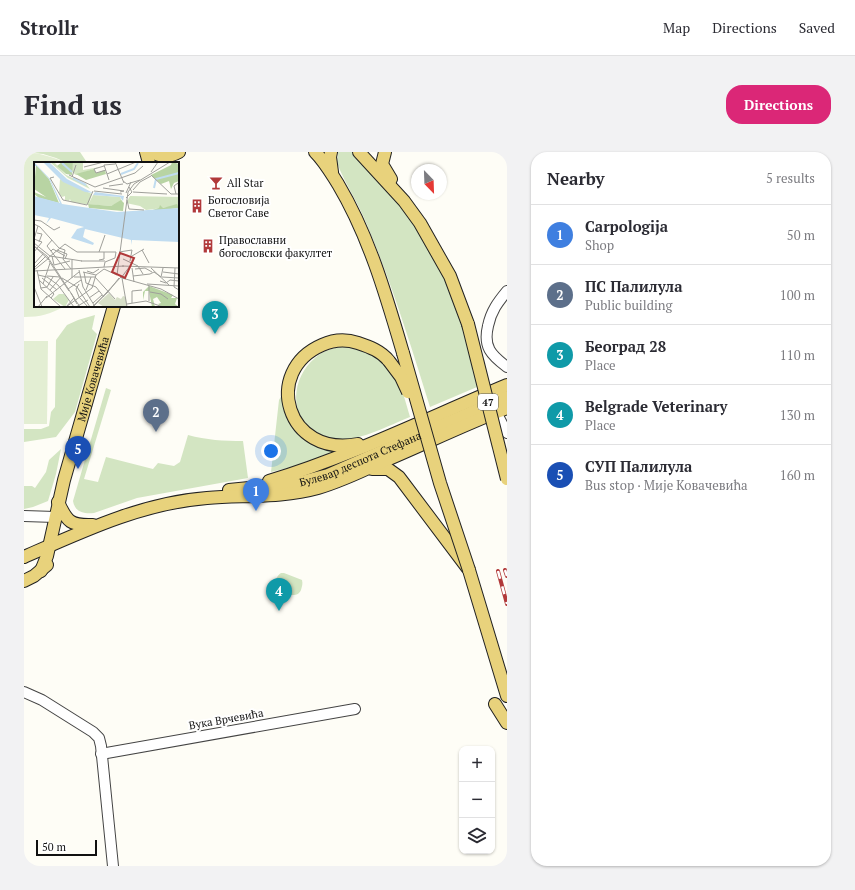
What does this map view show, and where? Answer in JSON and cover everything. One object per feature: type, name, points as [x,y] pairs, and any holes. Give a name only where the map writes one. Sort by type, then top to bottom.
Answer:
[{"type":"main road","points":[[146,152],[148,162]]},
{"type":"main road","points":[[152,152],[171,157]]},
{"type":"main road","points":[[315,152],[330,171],[348,201],[365,239],[403,353],[440,483],[469,570],[507,696]]},
{"type":"main road","points":[[322,152],[330,171]]},
{"type":"main road","points":[[330,171],[331,152]]},
{"type":"main road","name":"47","points":[[359,152],[395,192],[420,223],[446,267],[468,324],[507,479]]},
{"type":"main road","points":[[385,152],[382,164],[393,182],[395,192]]},
{"type":"main road","name":"Мије Ковачевића","points":[[50,545],[58,502],[114,307]]},
{"type":"main road","points":[[375,441],[339,446],[325,443],[310,436],[300,428],[292,414],[288,396],[289,386],[295,368],[303,359],[318,347],[327,343],[344,340],[354,341],[379,351],[401,377],[426,431]]},
{"type":"main road","points":[[250,487],[327,462],[507,385]]},
{"type":"main road","name":"Булевар деспота Стефана","points":[[24,557],[96,525],[207,498],[229,490],[298,483],[328,475],[507,397]]},
{"type":"main road","name":"Булевар деспота Стефана","points":[[207,498],[303,492],[319,488],[502,410]]},
{"type":"main road","points":[[361,471],[388,469],[404,482],[469,570]]},
{"type":"main road","points":[[58,502],[65,516],[70,521],[79,525],[96,525]]},
{"type":"main road","name":"Булевар деспота Стефана","points":[[24,581],[50,562],[61,544],[70,536]]},
{"type":"main road","points":[[41,570],[46,560],[50,545]]},
{"type":"main road","points":[[495,704],[507,723]]},
{"type":"street","points":[[507,291],[492,310],[486,339],[487,345],[493,355],[507,367]]},
{"type":"street","points":[[502,410],[507,433]]},
{"type":"street","points":[[24,516],[55,517]]},
{"type":"street","points":[[24,692],[42,700],[93,732],[100,742],[113,866]]},
{"type":"street","name":"Вука Врчевића","points":[[101,754],[355,709]]},
{"type":"green space","points":[[24,152],[80,152],[86,161],[65,162],[43,154]]},
{"type":"green space","points":[[24,152],[35,153],[64,162],[34,162],[34,307],[63,307],[45,314],[24,317]]},
{"type":"green space","points":[[338,152],[353,152],[393,194],[446,269],[484,384],[430,407],[385,270],[364,217],[337,163]]},
{"type":"green space","points":[[95,315],[92,329],[97,334],[75,412],[56,437],[24,442],[24,429],[41,429],[49,426],[51,412],[55,407],[56,340],[67,325]]},
{"type":"green space","points":[[24,341],[48,341],[47,424],[24,424]]},
{"type":"green space","points":[[346,346],[369,350],[385,364],[391,371],[403,393],[410,417],[370,434],[338,440],[327,439],[319,435],[308,426],[301,417],[297,408],[297,386],[301,376],[307,366],[318,355],[329,350]]},
{"type":"green space","points":[[106,388],[111,390],[84,479],[98,482],[106,457],[153,469],[158,463],[174,466],[180,462],[188,435],[215,440],[243,441],[248,478],[137,498],[94,513],[80,512],[74,505],[73,501]]},
{"type":"green space","points":[[283,393],[289,416],[331,450],[338,452],[305,464],[271,472],[279,400]]},
{"type":"green space","points":[[61,449],[56,474],[48,501],[24,509],[24,486],[32,486],[35,488],[46,472],[49,460]]},
{"type":"green space","points":[[281,573],[302,580],[302,586],[299,593],[296,595],[289,595],[276,588],[276,580]]},
{"type":"railway","points":[[505,570],[507,576]]},
{"type":"railway","points":[[498,571],[507,604]]},
{"type":"place","name":"All Star","points":[[216,183]]},
{"type":"place","name":"Богословија Светог Саве","points":[[197,206]]},
{"type":"place","name":"Православни богословски факултет","points":[[208,246]]},
{"type":"place","name":"Београд 28","points":[[215,334]]},
{"type":"place","name":"ПС Палилула","points":[[156,432]]},
{"type":"place","name":"СУП Палилула","points":[[78,469]]},
{"type":"place","name":"Carpologija","points":[[256,511]]},
{"type":"place","name":"Belgrade Veterinary","points":[[279,611]]}]
